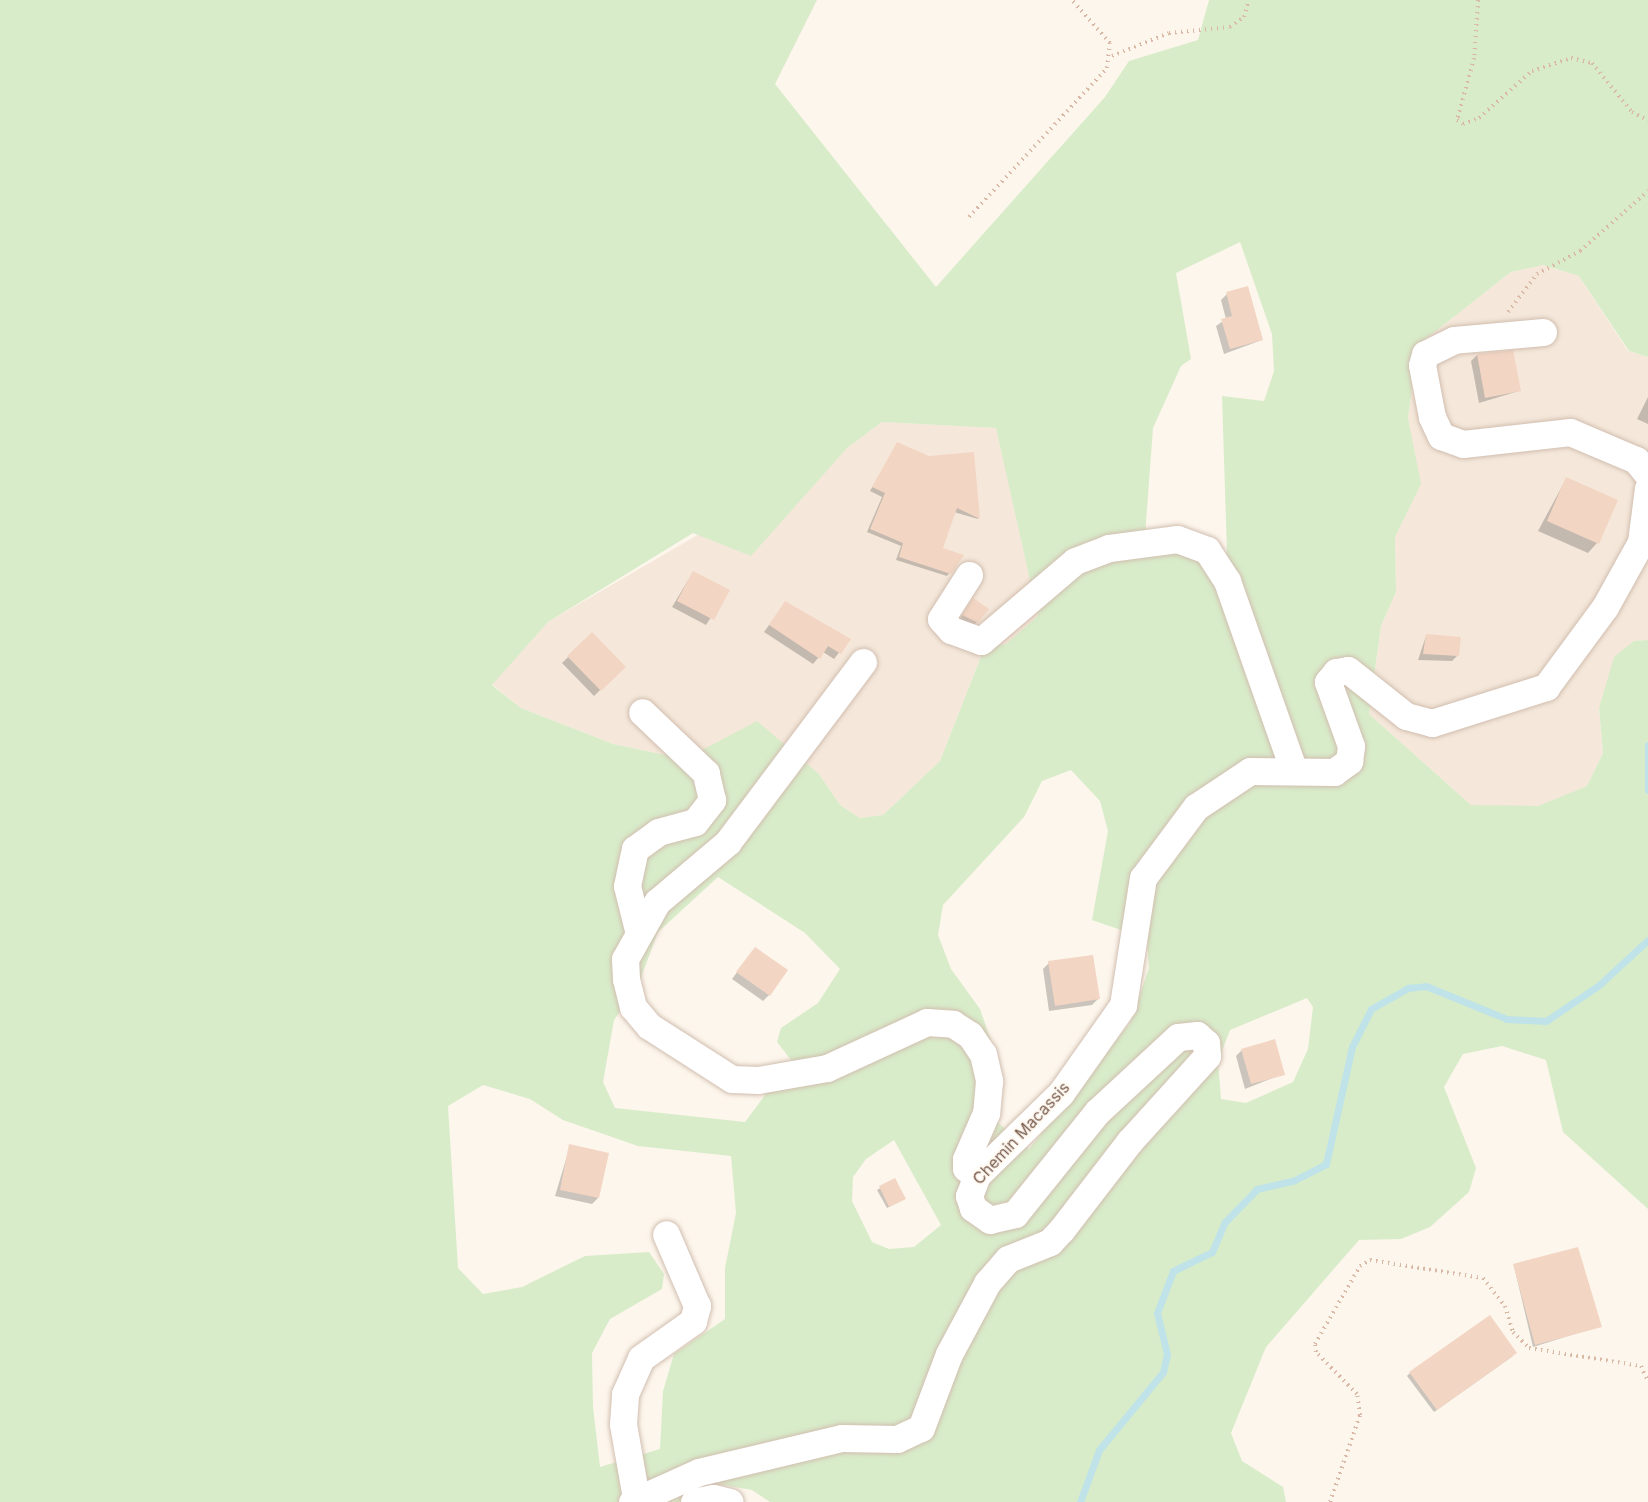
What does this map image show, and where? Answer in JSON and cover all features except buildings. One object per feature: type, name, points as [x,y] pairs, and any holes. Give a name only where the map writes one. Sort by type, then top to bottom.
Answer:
[{"type":"street","points":[[1543,332],[1438,343],[1425,354],[1422,364],[1428,396],[1442,436],[1463,444],[1570,432],[1636,460],[1648,475]]},
{"type":"street","name":"Chemin Macassis","points":[[634,1500],[699,1472],[842,1438],[897,1439],[921,1428],[949,1354],[987,1283],[1008,1259],[1050,1242],[1130,1142],[1202,1065],[1206,1043],[1197,1035],[1178,1037],[1116,1093],[1015,1214],[990,1220],[973,1208],[969,1196],[977,1175],[1061,1093],[1123,1005],[1143,878],[1196,807],[1250,771],[1334,772],[1349,761],[1351,746],[1328,682],[1336,672],[1347,670],[1406,716],[1432,723],[1546,687],[1605,607],[1637,549],[1648,488]]},
{"type":"street","points":[[969,575],[940,619],[951,630],[981,641],[1075,561],[1109,548],[1177,539],[1207,550],[1227,581],[1294,771]]},
{"type":"street","points":[[863,662],[728,842],[657,902],[638,930],[625,959],[633,1007],[648,1026],[732,1078],[758,1080],[827,1068],[927,1022],[953,1024],[970,1035],[983,1053],[989,1081],[986,1113],[966,1159],[966,1168],[977,1175]]},
{"type":"street","points":[[638,930],[627,886],[635,849],[658,832],[695,822],[712,800],[706,773],[642,712]]},
{"type":"street","points":[[634,1500],[623,1424],[625,1394],[641,1358],[693,1321],[697,1306],[666,1234]]},
{"type":"street","points":[[694,1502],[713,1498],[730,1502]]},
{"type":"path","points":[[1072,0],[1098,23],[1112,57]]},
{"type":"path","points":[[969,218],[1112,57],[1169,33],[1230,27],[1244,16],[1249,0]]},
{"type":"path","points":[[1478,0],[1474,58],[1457,120],[1464,124],[1479,118],[1532,71],[1571,58],[1592,63],[1632,112],[1648,120]]},
{"type":"path","points":[[1492,338],[1537,274],[1580,251],[1648,191]]},
{"type":"path","points":[[1330,1502],[1360,1415],[1357,1394],[1316,1352],[1315,1344],[1360,1266],[1370,1260],[1483,1278],[1505,1306],[1513,1332],[1529,1348],[1641,1366],[1648,1382]]},
{"type":"shaded area","points":[[1542,265],[1579,276],[1628,351],[1648,357],[1648,640],[1634,641],[1599,708],[1603,753],[1587,786],[1538,807],[1471,805],[1369,714],[1381,626],[1396,592],[1395,537],[1420,484],[1408,418],[1418,345],[1511,272]]},
{"type":"shaded area","points":[[882,422],[997,428],[1038,616],[1006,644],[984,649],[940,761],[883,815],[860,818],[840,805],[819,774],[685,759],[613,744],[521,708],[492,684],[548,622],[847,448]]},
{"type":"green space","points":[[0,0],[817,0],[775,84],[936,287],[1105,97],[1129,61],[1198,40],[1209,0],[1648,0],[1648,357],[1629,351],[1579,276],[1543,265],[1511,272],[1418,345],[1408,418],[1421,484],[1395,537],[1396,592],[1381,626],[1369,714],[1471,805],[1538,806],[1587,786],[1603,753],[1599,708],[1614,657],[1634,641],[1648,640],[1648,1209],[1563,1132],[1546,1060],[1502,1046],[1463,1054],[1444,1087],[1476,1168],[1469,1192],[1430,1227],[1401,1239],[1359,1240],[1266,1347],[1231,1433],[1242,1461],[1283,1487],[1286,1502],[770,1502],[752,1490],[702,1481],[689,1502],[0,1502]],"holes":[[[1240,242],[1272,334],[1274,371],[1264,401],[1222,396],[1227,553],[1145,536],[1153,428],[1181,366],[1191,359],[1176,273]],[[882,422],[996,428],[1038,616],[1006,644],[984,649],[940,761],[883,815],[860,818],[840,805],[819,774],[757,721],[685,759],[613,744],[521,708],[492,685],[548,622],[693,533],[751,556],[847,448]],[[1071,770],[1100,801],[1108,831],[1092,920],[1147,939],[1149,968],[1130,1023],[1029,1149],[996,1121],[997,1058],[980,1009],[951,969],[938,935],[943,905],[1024,817],[1042,781]],[[718,877],[805,933],[840,969],[818,1003],[781,1028],[777,1042],[791,1060],[745,1122],[615,1108],[603,1082],[614,1020],[637,988],[658,932]],[[1307,998],[1313,1007],[1308,1049],[1293,1082],[1246,1103],[1221,1099],[1218,1061],[1230,1030]],[[483,1085],[530,1099],[563,1120],[638,1146],[731,1156],[736,1213],[725,1268],[725,1319],[674,1354],[663,1391],[660,1449],[600,1467],[593,1407],[592,1353],[610,1319],[662,1289],[664,1274],[649,1252],[585,1256],[522,1287],[483,1294],[458,1268],[448,1106]],[[894,1140],[941,1225],[914,1247],[889,1249],[872,1242],[852,1201],[853,1177],[866,1159]]]},
{"type":"waterway","points":[[1648,745],[1648,790]]},
{"type":"waterway","points":[[1080,1502],[1099,1450],[1163,1372],[1167,1354],[1157,1313],[1173,1271],[1212,1252],[1225,1222],[1257,1189],[1293,1181],[1326,1164],[1352,1047],[1371,1009],[1408,988],[1426,986],[1507,1019],[1546,1021],[1599,985],[1648,940]]}]
